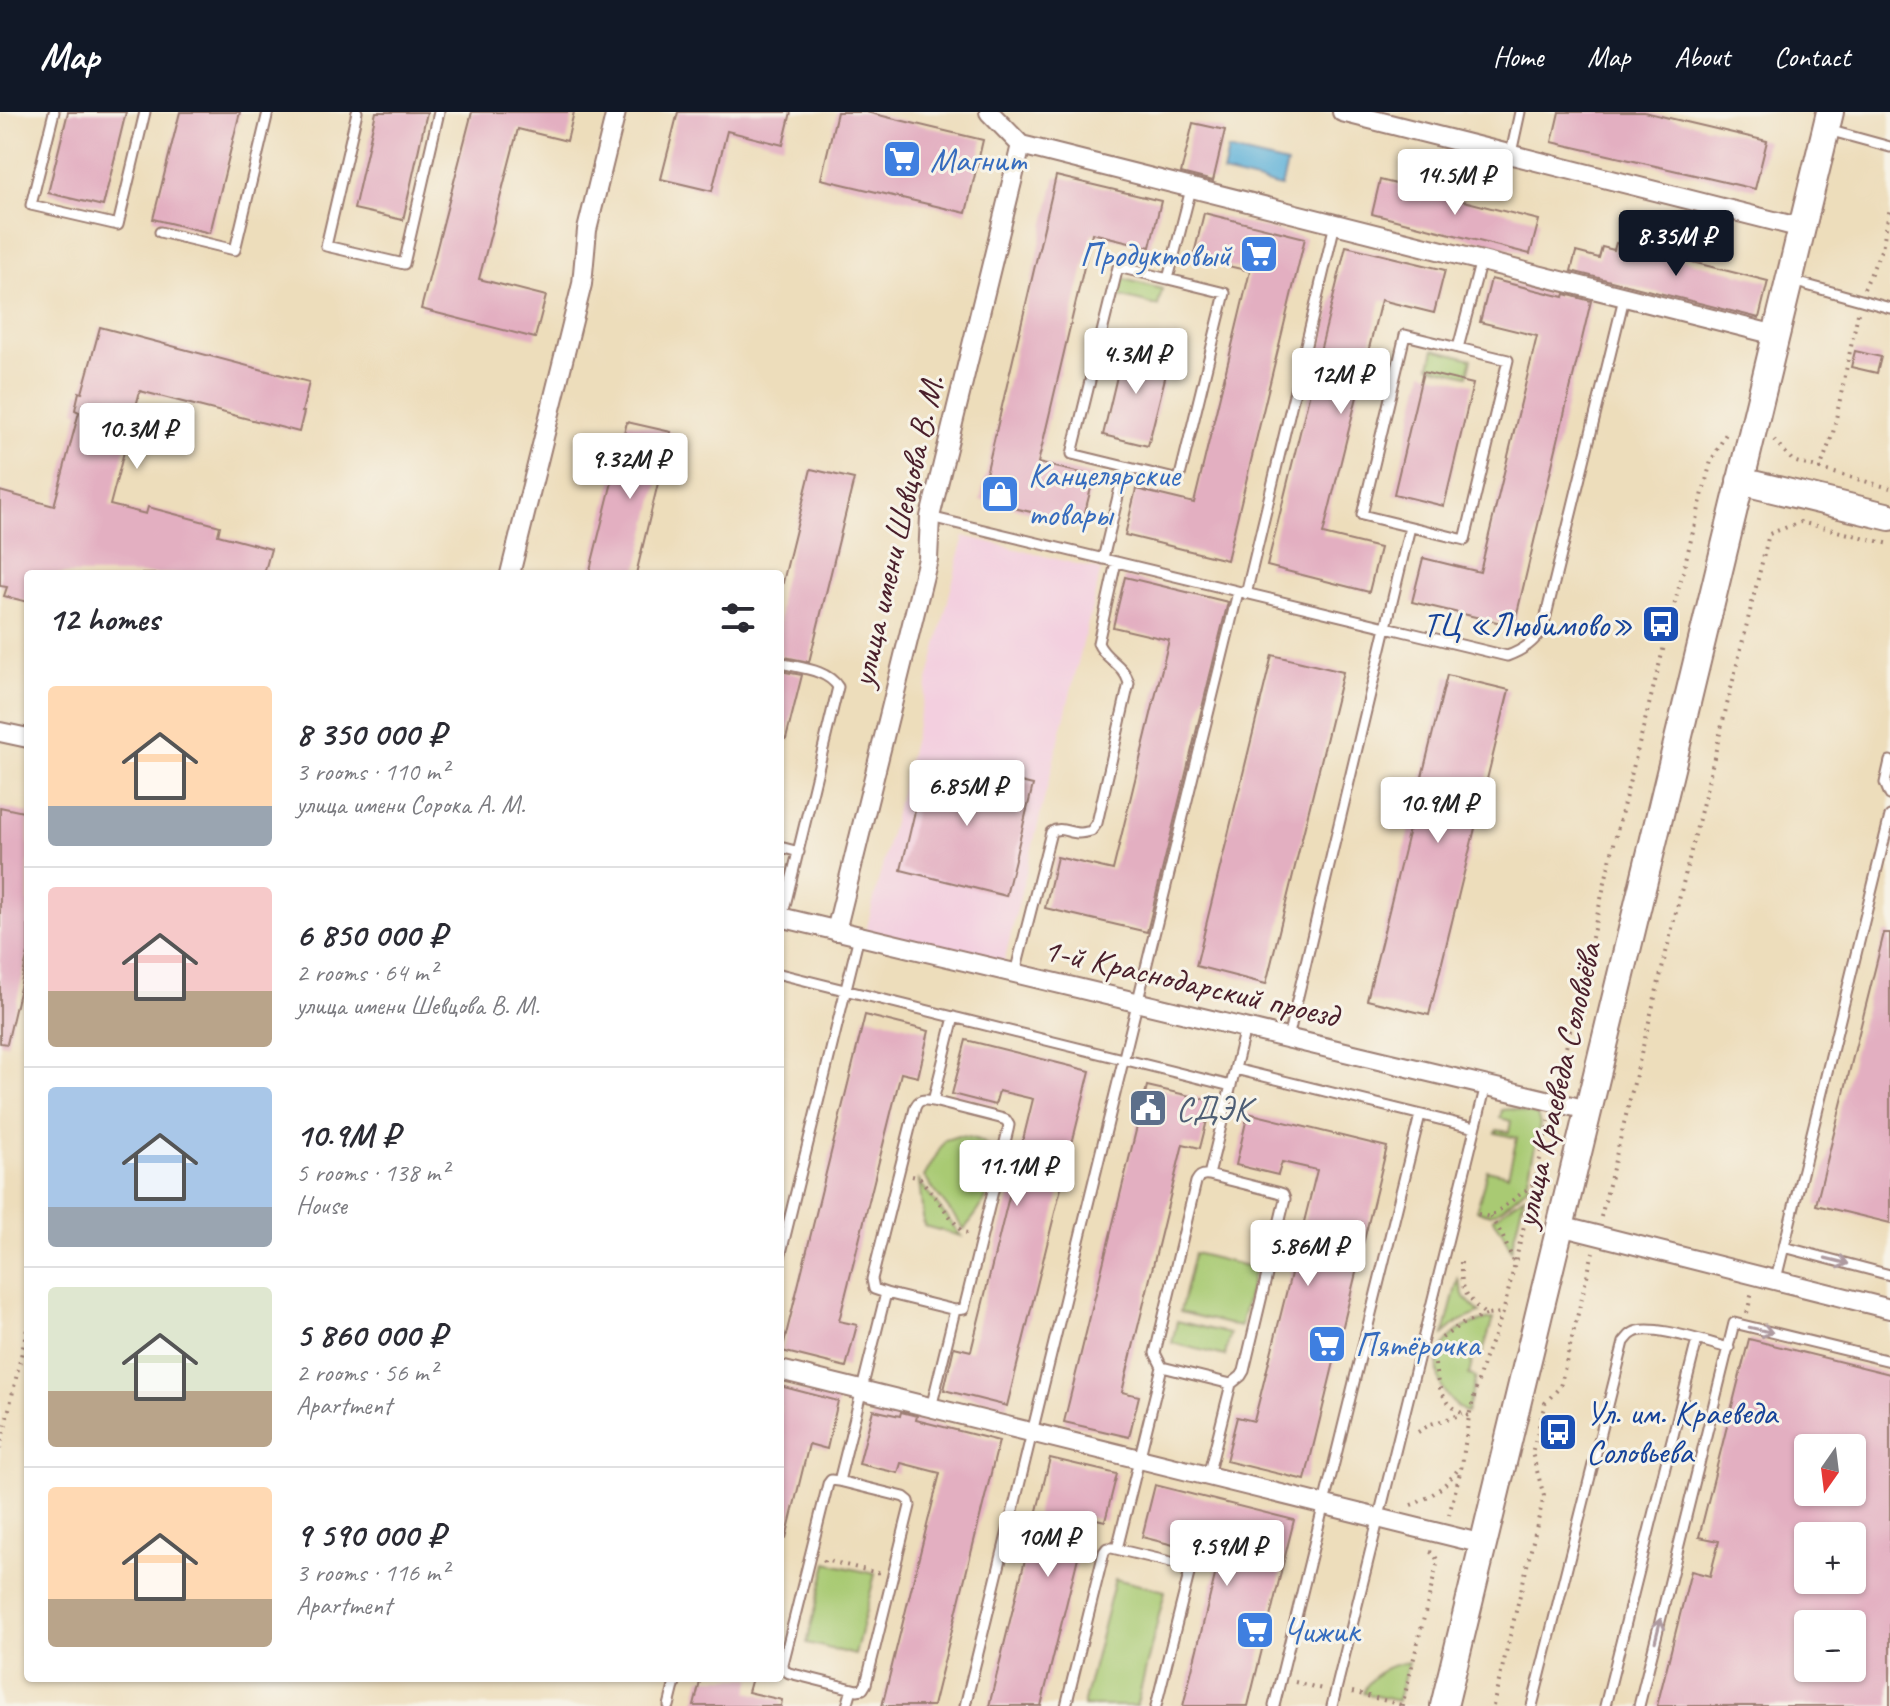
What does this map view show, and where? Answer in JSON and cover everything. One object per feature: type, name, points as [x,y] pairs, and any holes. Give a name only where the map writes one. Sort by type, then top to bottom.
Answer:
[{"type":"main road","name":"улица Краеведа Соловьёва","points":[[1444,1706],[1828,121]]},
{"type":"main road","points":[[1743,470],[1890,517]]},
{"type":"street","points":[[511,570],[582,284],[587,230],[616,112]]},
{"type":"street","points":[[989,112],[1021,145],[1776,335]]},
{"type":"street","points":[[1342,112],[1802,228]]},
{"type":"street","name":"улица имени Шевцова В. М.","points":[[836,931],[928,559],[930,517],[1021,145]]},
{"type":"street","points":[[0,732],[24,737]]},
{"type":"street","name":"1-й Краснодарский проезд","points":[[784,918],[1588,1110]]},
{"type":"street","points":[[1560,1226],[1890,1309]]},
{"type":"street","points":[[784,1371],[1483,1544]]},
{"type":"lane","points":[[54,112],[31,205],[118,225],[145,112]]},
{"type":"lane","points":[[160,232],[235,250],[268,112]]},
{"type":"lane","points":[[357,112],[326,246],[404,264],[439,112]]},
{"type":"lane","points":[[1511,153],[1520,112]]},
{"type":"lane","points":[[1828,121],[1890,147]]},
{"type":"lane","points":[[1168,279],[1191,189]]},
{"type":"lane","points":[[965,1706],[1138,1002],[1335,224]]},
{"type":"lane","points":[[1458,348],[1481,260]]},
{"type":"lane","points":[[1118,267],[1168,279],[1225,293],[1179,480],[1072,454],[1118,267]]},
{"type":"lane","points":[[1789,280],[1890,308]]},
{"type":"lane","points":[[930,517],[1507,656],[1521,651],[1536,639],[1543,628],[1624,298]]},
{"type":"lane","points":[[1405,335],[1458,348],[1508,360],[1465,540],[1362,515],[1405,335]]},
{"type":"lane","points":[[1103,559],[1125,467]]},
{"type":"lane","points":[[1288,1038],[1410,527]]},
{"type":"lane","points":[[1015,973],[1048,836],[1055,829],[1079,833],[1091,831],[1097,823],[1129,683],[1126,673],[1102,653],[1098,643],[1116,562]]},
{"type":"lane","points":[[784,664],[826,674],[838,687],[784,906]]},
{"type":"lane","points":[[1890,761],[1885,783],[1890,795]]},
{"type":"lane","points":[[1776,1279],[1890,816]]},
{"type":"lane","points":[[784,848],[799,852]]},
{"type":"lane","points":[[784,1241],[859,936]]},
{"type":"lane","points":[[784,975],[1231,1086]]},
{"type":"lane","points":[[933,1101],[954,1017]]},
{"type":"lane","points":[[1209,1175],[1245,1028]]},
{"type":"lane","points":[[1235,1069],[1475,1128]]},
{"type":"lane","points":[[1332,1706],[1486,1085]]},
{"type":"lane","points":[[921,1100],[1000,1118],[1009,1125],[965,1305],[960,1311],[874,1289],[872,1279],[899,1172],[917,1102],[921,1100]]},
{"type":"lane","points":[[1274,1706],[1420,1115]]},
{"type":"lane","points":[[1117,1549],[1162,1367],[1155,1353],[1159,1334],[1196,1182],[1204,1175],[1277,1192],[1283,1194],[1285,1199],[1244,1371],[1231,1384],[1208,1476]]},
{"type":"lane","points":[[1784,1247],[1890,1275]]},
{"type":"lane","points":[[839,1481],[886,1293]]},
{"type":"lane","points":[[931,1408],[955,1310]]},
{"type":"lane","points":[[1639,1706],[1734,1323],[1890,1361]]},
{"type":"lane","points":[[1532,1706],[1624,1342],[1632,1333],[1656,1329],[1729,1348]]},
{"type":"lane","points":[[1605,1706],[1697,1340]]},
{"type":"lane","points":[[1162,1367],[1231,1384]]},
{"type":"lane","points":[[784,1660],[828,1484],[831,1480],[839,1481],[904,1497],[910,1506],[863,1689],[852,1689],[784,1670]]},
{"type":"lane","points":[[1066,1706],[1107,1548],[1183,1565],[1188,1569],[1156,1706]]},
{"type":"lane","points":[[669,1706],[675,1682]]},
{"type":"lane","points":[[847,1706],[852,1689]]},
{"type":"path","points":[[1820,469],[1833,433],[1861,301],[1882,248],[1890,208]]},
{"type":"path","points":[[1556,1089],[1711,461],[1730,427]]},
{"type":"path","points":[[1771,435],[1793,461],[1890,488]]},
{"type":"path","points":[[1600,1220],[1769,534],[1800,522],[1890,544]]},
{"type":"path","points":[[1446,1519],[1462,1465],[1469,1416],[1483,1363],[1503,1313],[1550,1114]]},
{"type":"path","points":[[899,1172],[920,1178],[962,1232],[982,1237]]},
{"type":"path","points":[[1490,1217],[1534,1184]]},
{"type":"path","points":[[1474,1213],[1490,1217],[1515,1264]]},
{"type":"path","points":[[1493,1706],[1544,1496],[1532,1453],[1545,1403],[1560,1387],[1592,1252]]},
{"type":"path","points":[[1461,1262],[1460,1279],[1464,1292],[1486,1315]]},
{"type":"path","points":[[1747,1313],[1752,1291]]},
{"type":"path","points":[[1442,1338],[1460,1325],[1486,1315],[1503,1313]]},
{"type":"path","points":[[0,1449],[24,1343]]},
{"type":"path","points":[[1435,1364],[1441,1393],[1449,1404],[1469,1416]]},
{"type":"path","points":[[1418,1432],[1431,1424],[1463,1414]]},
{"type":"path","points":[[1406,1507],[1439,1491],[1462,1465]]},
{"type":"path","points":[[1352,1692],[1402,1706],[1438,1561],[1433,1553],[1419,1549]]},
{"type":"path","points":[[822,1572],[825,1560],[878,1573],[875,1585]]},
{"type":"path","points":[[1288,1680],[1324,1689]]},
{"type":"shaded area","points":[[964,536],[1101,570],[1003,966],[866,931]]},
{"type":"green space","points":[[1120,278],[1162,289],[1158,306],[1115,295]]},
{"type":"green space","points":[[1434,349],[1472,359],[1468,375],[1430,366]]},
{"type":"green space","points":[[1512,1109],[1537,1115],[1540,1124],[1528,1186],[1499,1210],[1484,1213],[1477,1210],[1487,1170],[1508,1175],[1517,1138],[1496,1133],[1497,1130],[1509,1132],[1511,1121],[1500,1118],[1502,1110]]},
{"type":"green space","points":[[958,1136],[977,1140],[989,1148],[995,1160],[991,1188],[964,1229],[924,1177],[945,1140]]},
{"type":"green space","points":[[919,1181],[961,1236],[924,1226]]},
{"type":"green space","points":[[1524,1196],[1511,1250],[1493,1218]]},
{"type":"green space","points":[[1194,1253],[1255,1268],[1240,1327],[1180,1312]]},
{"type":"green space","points":[[1458,1279],[1464,1297],[1480,1313],[1458,1322],[1444,1334]]},
{"type":"green space","points":[[1493,1319],[1481,1358],[1473,1357],[1469,1375],[1476,1377],[1467,1413],[1448,1398],[1442,1388],[1438,1366],[1440,1355],[1457,1332],[1472,1324]]},
{"type":"green space","points":[[1177,1321],[1230,1334],[1225,1356],[1172,1343]]},
{"type":"green space","points":[[827,1563],[875,1574],[855,1655],[807,1643]]},
{"type":"green space","points":[[1115,1579],[1165,1591],[1139,1696],[1136,1706],[1083,1706]]},
{"type":"green space","points":[[1408,1662],[1398,1701],[1363,1693],[1381,1671]]},
{"type":"water","points":[[1228,150],[1287,164],[1281,187],[1223,173]]},
{"type":"building","points":[[68,112],[126,112],[103,206],[48,193]]},
{"type":"building","points":[[180,112],[240,112],[210,233],[153,219]]},
{"type":"building","points":[[376,112],[427,112],[403,220],[354,209]]},
{"type":"building","points":[[472,112],[574,112],[567,141],[518,129],[479,279],[546,296],[535,338],[421,309]]},
{"type":"building","points":[[678,112],[791,112],[783,145],[727,131],[712,191],[661,179]]},
{"type":"building","name":"Магнит","points":[[837,112],[866,112],[983,140],[966,213],[821,179]]},
{"type":"building","points":[[1559,112],[1644,112],[1767,141],[1755,189],[1552,142]]},
{"type":"building","points":[[1193,123],[1225,130],[1213,181],[1181,173]]},
{"type":"building","points":[[1056,176],[1161,201],[1150,247],[1092,233],[1038,463],[1094,476],[1082,524],[980,500]]},
{"type":"building","points":[[1380,180],[1539,220],[1530,254],[1372,214]]},
{"type":"building","points":[[1204,213],[1305,238],[1227,560],[1125,535],[1136,489],[1194,503],[1250,271],[1193,258]]},
{"type":"building","points":[[1616,243],[1768,281],[1759,318],[1571,271],[1576,252],[1599,258],[1602,247],[1614,250]]},
{"type":"building","points":[[1346,246],[1445,270],[1434,313],[1381,300],[1323,534],[1380,548],[1369,592],[1267,566]]},
{"type":"building","points":[[1491,279],[1591,301],[1514,626],[1412,602],[1423,558],[1480,572],[1537,336],[1480,322]]},
{"type":"building","points":[[100,327],[309,382],[299,432],[140,391],[110,505],[146,514],[148,507],[220,526],[218,535],[271,549],[265,570],[24,570],[24,601],[4,596],[7,587],[0,586],[0,491],[54,506],[79,412],[75,410],[79,392],[82,393]]},
{"type":"building","points":[[1124,347],[1170,358],[1148,446],[1103,435]]},
{"type":"building","points":[[1855,351],[1881,357],[1877,373],[1851,367]]},
{"type":"building","points":[[1423,372],[1473,384],[1444,506],[1394,494]]},
{"type":"building","points":[[627,422],[671,432],[637,570],[590,570]]},
{"type":"building","points":[[811,469],[854,479],[809,662],[784,657],[784,578]]},
{"type":"building","points":[[1125,577],[1228,602],[1147,932],[1045,908],[1057,857],[1113,870],[1169,640],[1113,627]]},
{"type":"building","points":[[1272,655],[1343,672],[1266,984],[1196,966]]},
{"type":"building","points":[[784,672],[802,675],[784,739]]},
{"type":"building","points":[[1447,675],[1509,690],[1429,1015],[1367,1000]]},
{"type":"building","points":[[943,763],[1033,785],[1006,896],[901,870],[925,769],[940,773]]},
{"type":"building","points":[[0,807],[24,812],[24,970],[7,1044],[0,1043]]},
{"type":"building","points":[[1884,933],[1890,933],[1890,1223],[1816,1205]]},
{"type":"building","points":[[865,1015],[929,1031],[918,1077],[901,1073],[839,1321],[857,1325],[846,1367],[784,1352]]},
{"type":"building","points":[[966,1040],[1090,1071],[1007,1406],[944,1390],[954,1347],[971,1351],[1033,1099],[999,1091],[995,1105],[952,1094]]},
{"type":"building","points":[[1147,1086],[1212,1101],[1200,1148],[1183,1144],[1122,1392],[1139,1396],[1129,1437],[1064,1422]]},
{"type":"building","points":[[1248,1113],[1387,1147],[1305,1480],[1226,1461],[1237,1417],[1254,1421],[1317,1170],[1282,1162],[1278,1175],[1236,1165]]},
{"type":"building","points":[[1749,1339],[1890,1374],[1890,1706],[1657,1706],[1691,1571],[1710,1576],[1719,1541],[1699,1537]]},
{"type":"building","points":[[784,1387],[838,1401],[827,1449],[809,1444],[786,1538]]},
{"type":"building","points":[[873,1410],[900,1416],[901,1412],[917,1416],[916,1420],[999,1441],[933,1706],[882,1706],[940,1473],[901,1463],[898,1473],[859,1464]]},
{"type":"building","points":[[1050,1458],[1117,1474],[1105,1521],[1088,1517],[1041,1706],[989,1706]]},
{"type":"building","points":[[1155,1485],[1294,1520],[1248,1706],[1183,1706],[1223,1543],[1188,1534],[1185,1548],[1142,1537]]},
{"type":"building","points":[[700,1682],[751,1682],[748,1692],[782,1700],[781,1706],[694,1706]]},
{"type":"place","name":"Магнит","points":[[902,159]]},
{"type":"place","name":"Продуктовый","points":[[1259,254]]},
{"type":"place","name":"Канцелярские товары","points":[[1000,494]]},
{"type":"place","name":"ТЦ «Любимово»","points":[[1661,624]]},
{"type":"place","name":"СДЭК","points":[[1148,1108]]},
{"type":"place","name":"Пятёрочка","points":[[1327,1344]]},
{"type":"place","name":"Ул. им. Краеведа Соловьева","points":[[1558,1432]]},
{"type":"place","name":"Чижик","points":[[1255,1630]]}]
